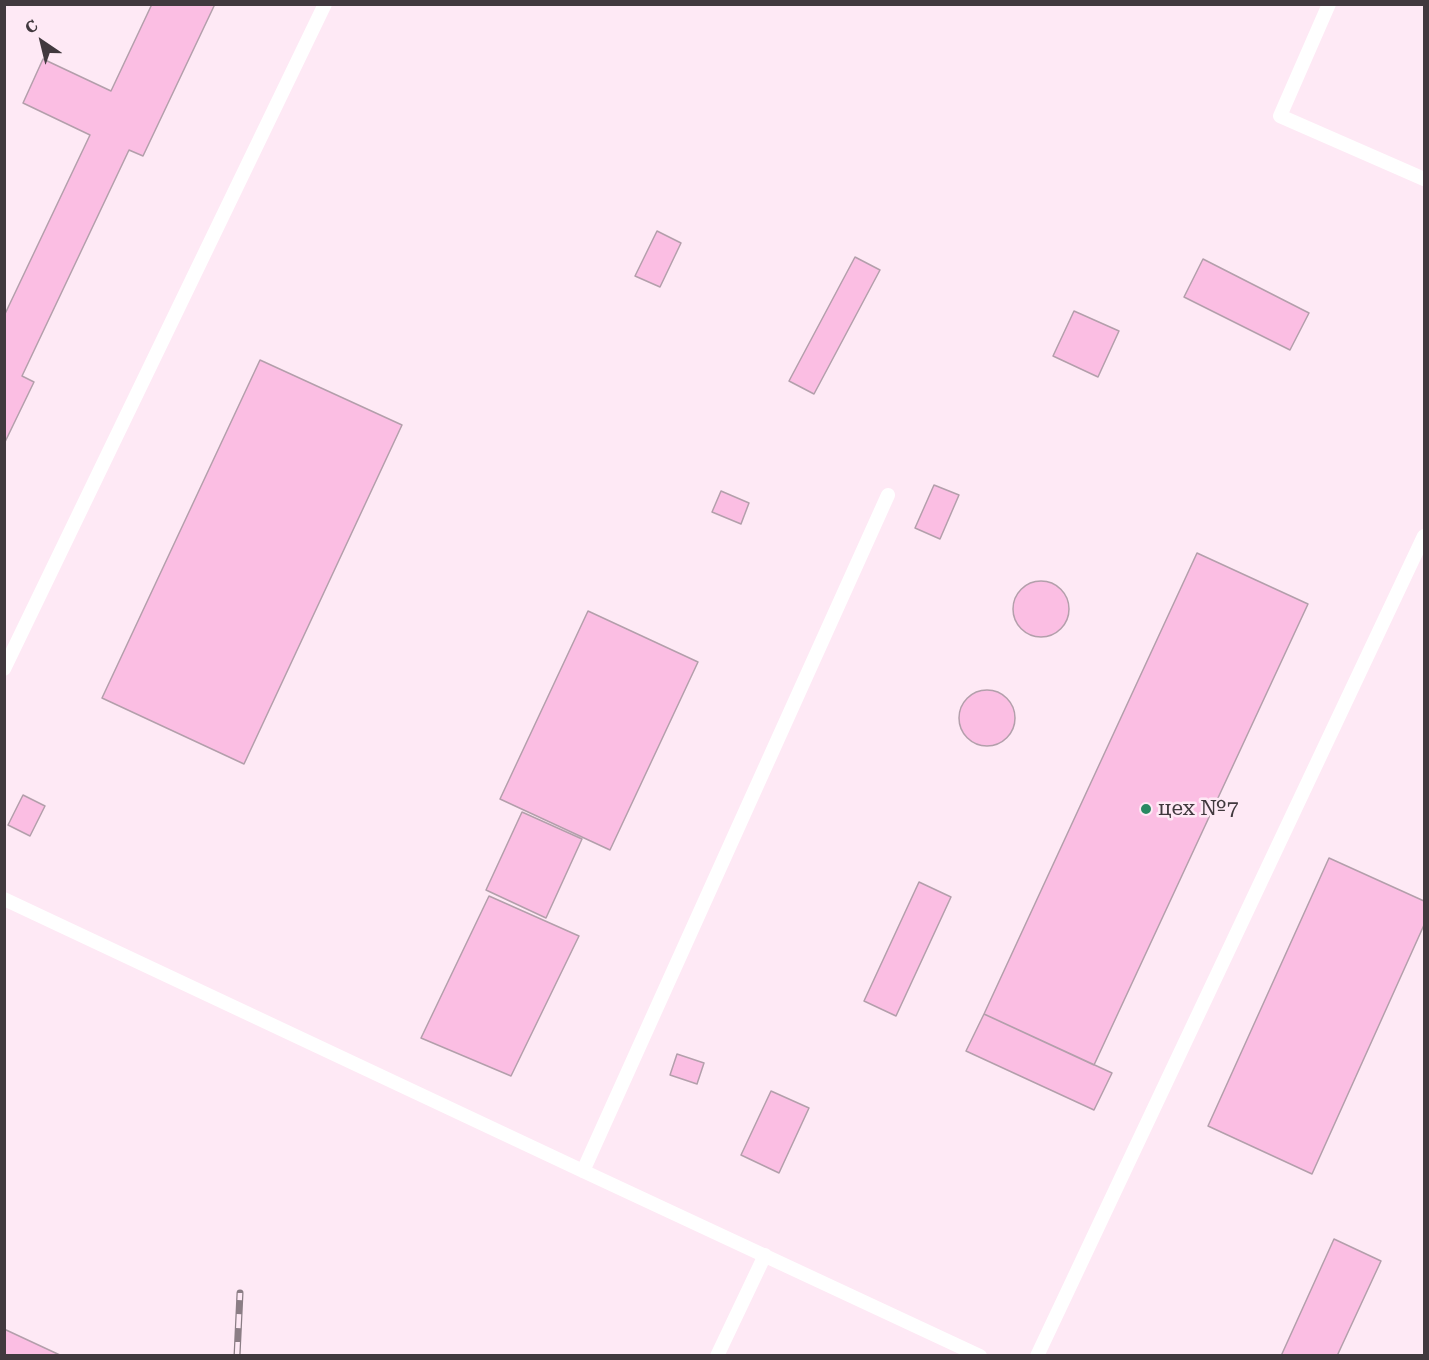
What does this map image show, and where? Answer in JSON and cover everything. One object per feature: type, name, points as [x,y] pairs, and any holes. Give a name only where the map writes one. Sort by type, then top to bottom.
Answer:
[{"type":"lane","points":[[4,669],[325,4]]},
{"type":"lane","points":[[1329,4],[1280,116],[1425,180]]},
{"type":"lane","points":[[583,1171],[888,495]]},
{"type":"lane","points":[[1038,1356],[1425,536]]},
{"type":"lane","points":[[4,899],[980,1356]]},
{"type":"lane","points":[[717,1356],[765,1255]]},
{"type":"building","points":[[152,4],[215,4],[143,156],[129,150],[22,376],[34,382],[4,444],[4,316],[90,135],[23,103],[43,59],[111,91]]},
{"type":"building","points":[[657,231],[681,243],[660,287],[635,276]]},
{"type":"building","points":[[855,257],[880,270],[814,394],[789,381]]},
{"type":"building","points":[[1203,259],[1309,313],[1290,350],[1184,297]]},
{"type":"building","points":[[1074,311],[1119,331],[1098,377],[1053,356]]},
{"type":"building","points":[[260,360],[402,425],[244,764],[102,698]]},
{"type":"building","points":[[934,485],[959,495],[940,539],[915,528]]},
{"type":"building","points":[[721,491],[749,503],[741,524],[712,512]]},
{"type":"building","name":"цех №7","points":[[1197,553],[1308,604],[1094,1065],[984,1014]]},
{"type":"building","points":[[1035,581],[1047,581],[1057,585],[1065,593],[1069,609],[1065,625],[1057,633],[1047,637],[1035,637],[1025,633],[1017,625],[1013,615],[1013,603],[1017,593],[1025,585]]},
{"type":"building","points":[[588,611],[698,662],[610,850],[500,799]]},
{"type":"building","points":[[981,690],[993,690],[1003,694],[1011,702],[1015,718],[1011,734],[1003,742],[993,746],[981,746],[971,742],[963,734],[959,724],[959,712],[963,702],[971,694]]},
{"type":"building","points":[[23,795],[45,806],[30,836],[8,825]]},
{"type":"building","points":[[522,812],[582,839],[546,918],[486,890]]},
{"type":"building","points":[[1329,858],[1424,901],[1424,925],[1312,1174],[1208,1126]]},
{"type":"building","points":[[919,882],[951,897],[896,1016],[864,1001]]},
{"type":"building","points":[[489,896],[579,936],[511,1076],[421,1038]]},
{"type":"building","points":[[984,1014],[1112,1073],[1094,1110],[966,1051]]},
{"type":"building","points":[[677,1054],[704,1063],[697,1084],[670,1075]]},
{"type":"building","points":[[771,1091],[809,1108],[779,1173],[741,1155]]},
{"type":"building","points":[[1334,1239],[1381,1261],[1337,1356],[1281,1356]]},
{"type":"building","points":[[4,1329],[62,1356],[4,1356]]},
{"type":"railway","points":[[237,1356],[240,1293]]},
{"type":"place","name":"цех №7","points":[[1146,809]]}]
